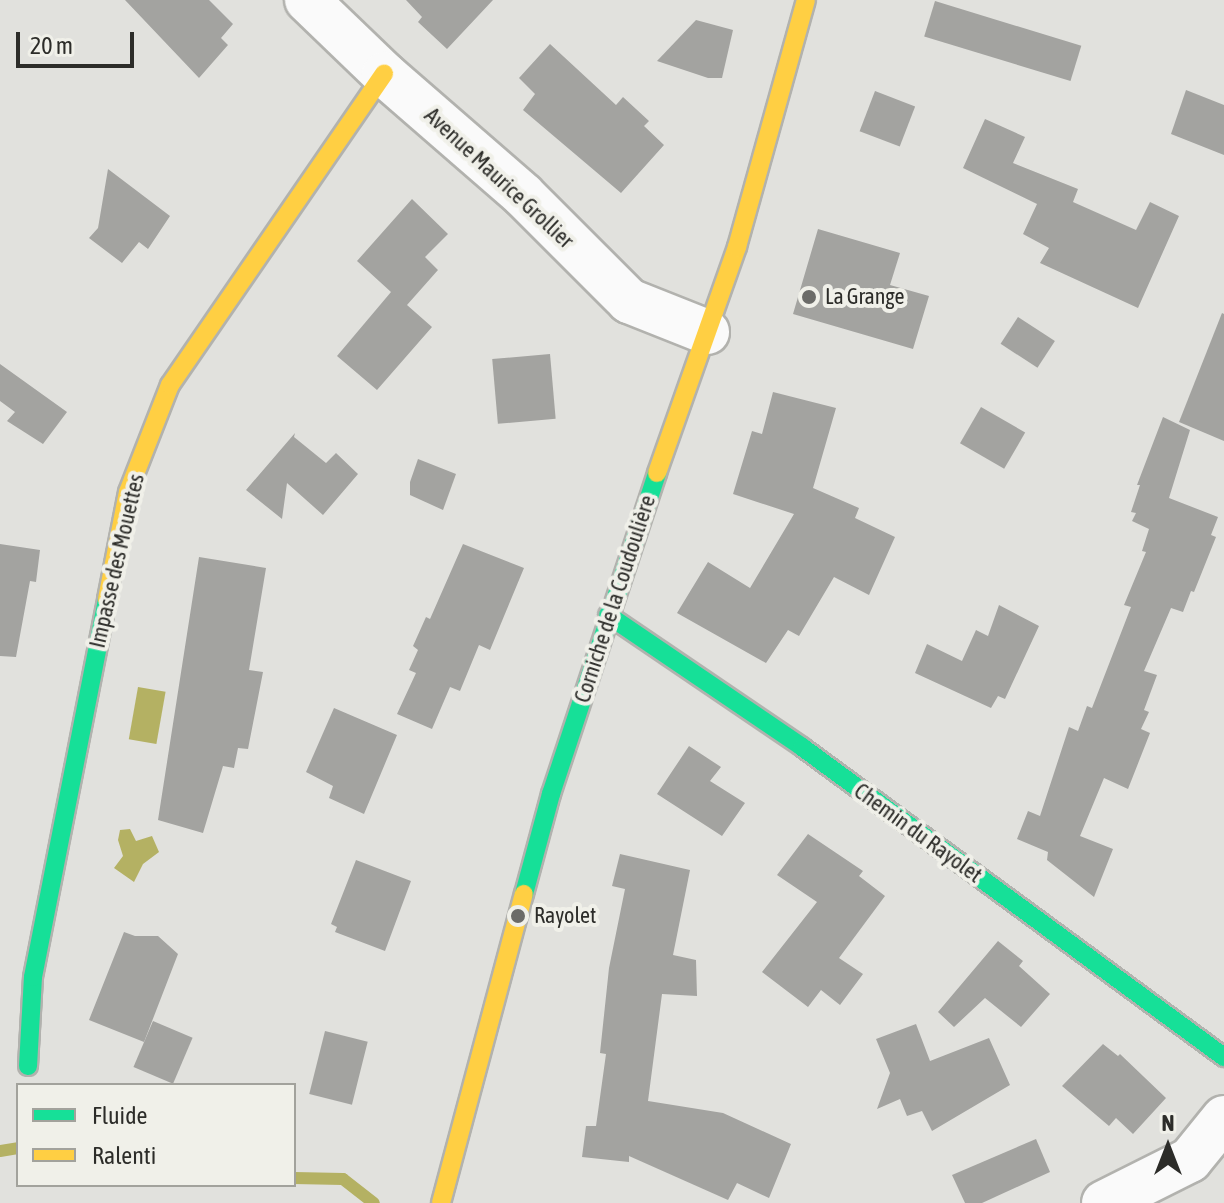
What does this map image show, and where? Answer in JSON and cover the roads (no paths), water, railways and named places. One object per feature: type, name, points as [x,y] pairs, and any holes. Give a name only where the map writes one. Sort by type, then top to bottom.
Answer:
[{"type":"street","name":"Avenue Maurice Grollier","points":[[307,0],[384,74],[523,195],[629,301],[707,332]]},
{"type":"street","name":"Corniche de la Coudoulière","points":[[441,1203],[551,794],[608,615],[742,232],[806,0]]},
{"type":"street","name":"Impasse des Mouettes","points":[[28,1066],[33,977],[128,492],[170,385],[225,310],[384,74]]},
{"type":"street","name":"Chemin du Rayolet","points":[[608,615],[802,747],[1224,1057]]},
{"type":"street","points":[[1104,1203],[1190,1160],[1224,1118]]},
{"type":"waterway","points":[[0,1151],[16,1148]]},
{"type":"waterway","points":[[296,1178],[343,1179],[374,1203]]},
{"type":"place","name":"La Grange","points":[[809,297]]},
{"type":"place","name":"Rayolet","points":[[518,916]]}]
